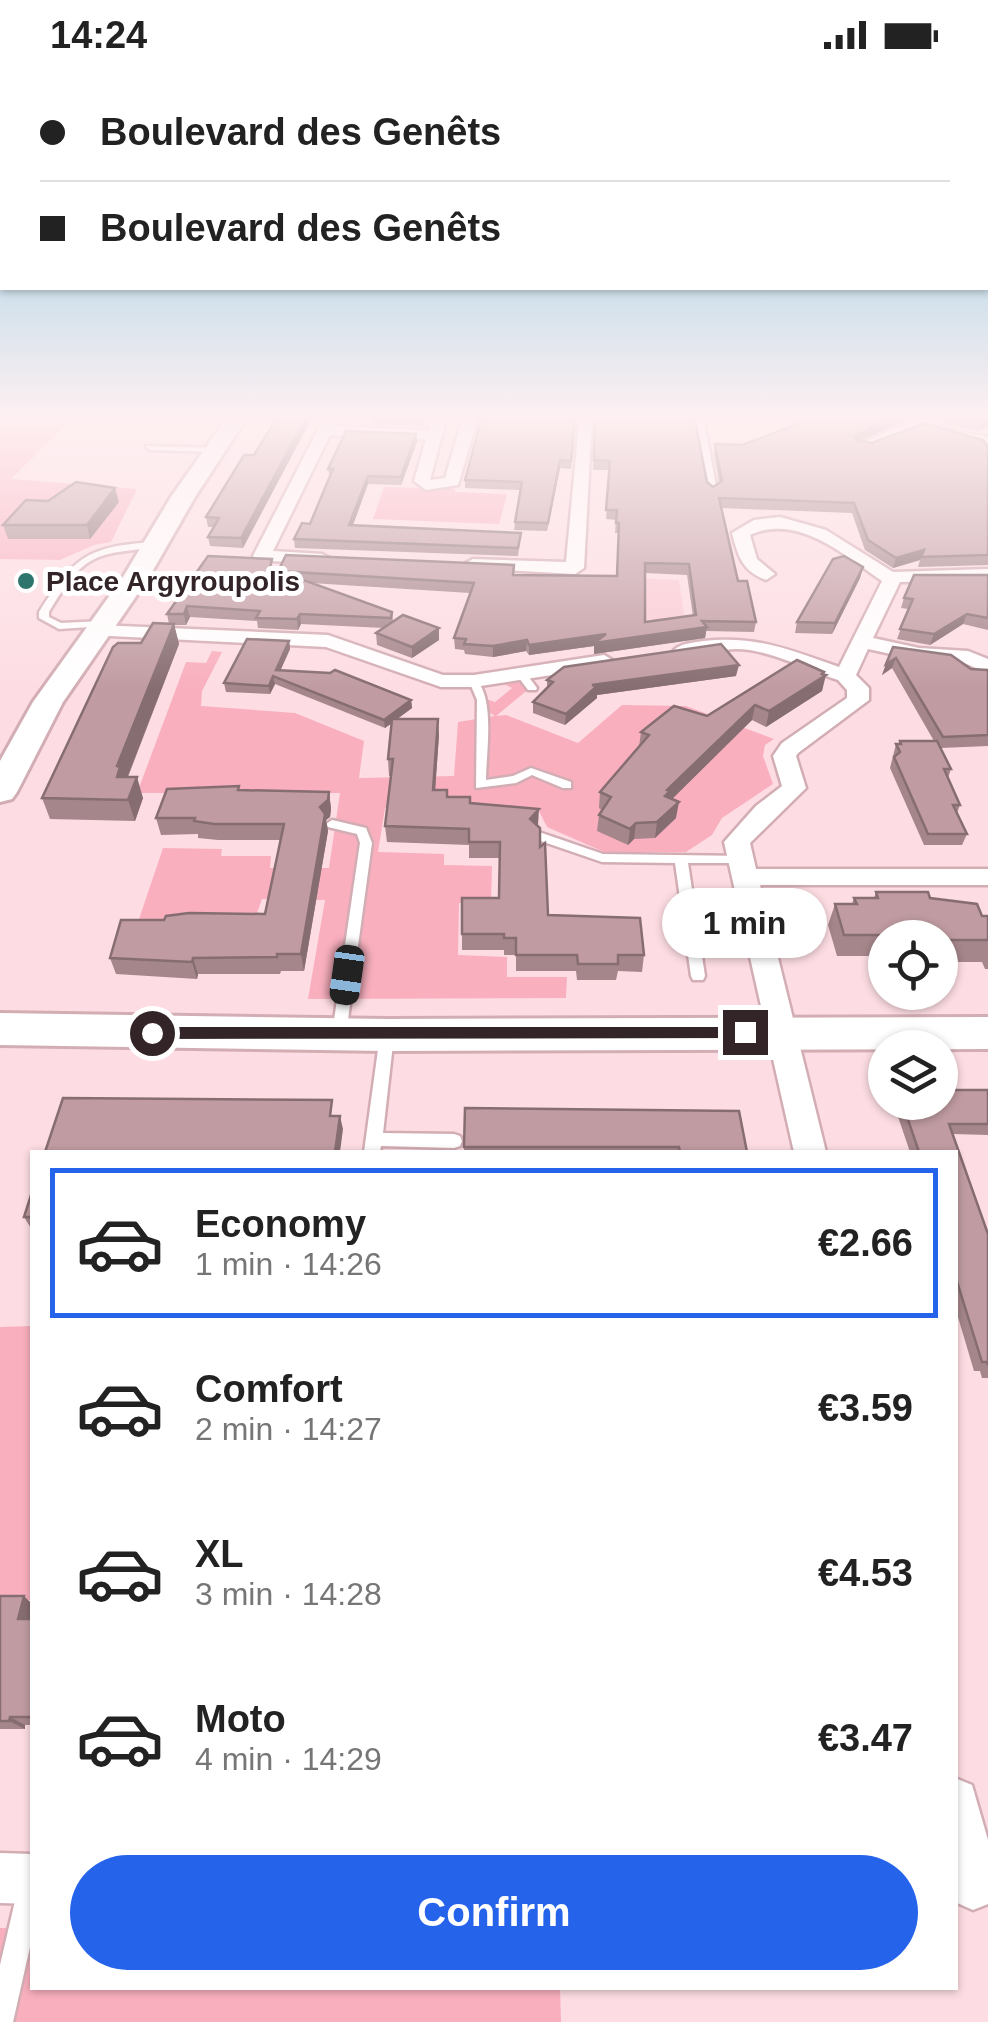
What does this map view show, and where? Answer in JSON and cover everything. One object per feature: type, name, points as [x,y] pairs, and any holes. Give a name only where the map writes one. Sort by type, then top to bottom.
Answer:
[{"type":"street","points":[[0,792],[48,702],[180,507]]},
{"type":"street","points":[[286,507],[262,556],[337,559]]},
{"type":"street","points":[[448,564],[575,568],[580,507]]},
{"type":"street","points":[[766,574],[749,562],[741,533],[766,524],[784,523],[811,528],[892,580]]},
{"type":"street","points":[[845,676],[892,580],[904,574],[988,575]]},
{"type":"street","points":[[101,628],[328,641],[442,681],[526,681],[630,658]]},
{"type":"street","points":[[860,641],[919,654],[968,657],[988,667]]},
{"type":"street","points":[[665,653],[737,643],[769,648],[845,676],[858,688],[858,700],[790,748],[784,756],[794,788],[765,811],[737,842],[810,1150]]},
{"type":"street","points":[[743,868],[988,877]]},
{"type":"street","points":[[0,1028],[387,1035],[988,1033]]},
{"type":"street","points":[[958,1817],[972,1885]]},
{"type":"street","points":[[0,1878],[30,1881]]},
{"type":"lane","points":[[101,628],[59,626],[44,618],[44,612],[89,554],[122,546],[156,545]]},
{"type":"lane","points":[[474,681],[482,700],[480,785],[516,779],[531,771],[567,785]]},
{"type":"lane","points":[[332,824],[362,831],[366,843],[340,1034]]},
{"type":"lane","points":[[539,836],[602,858],[682,859],[743,868]]},
{"type":"lane","points":[[682,859],[698,976]]},
{"type":"lane","points":[[387,1035],[373,1146],[454,1140]]},
{"type":"lane","points":[[0,2022],[30,1890]]},
{"type":"shaded area","points":[[0,507],[128,507],[111,542],[60,560],[0,559]]},
{"type":"shaded area","points":[[377,507],[504,507],[499,524],[373,519]]},
{"type":"shaded area","points":[[581,576],[679,580],[685,622],[578,615]]},
{"type":"shaded area","points":[[212,651],[222,652],[202,691],[201,706],[295,713],[364,741],[359,778],[454,776],[458,722],[495,716],[484,709],[483,698],[495,702],[512,688],[502,683],[519,675],[530,688],[496,716],[506,715],[578,743],[622,705],[686,706],[774,739],[765,745],[763,756],[773,784],[722,818],[712,835],[686,852],[604,852],[547,827],[538,809],[385,808],[378,852],[444,854],[444,865],[492,866],[491,902],[459,903],[458,955],[507,957],[507,977],[567,977],[566,998],[308,999],[325,900],[262,899],[257,913],[207,913],[201,922],[138,922],[163,848],[222,849],[221,856],[271,856],[270,868],[329,868],[340,793],[137,793],[186,662],[206,663]]},
{"type":"shaded area","points":[[30,1326],[30,1600],[0,1599],[0,1327]]},
{"type":"shaded area","points":[[0,1928],[30,1928],[30,1990],[560,1990],[561,2022],[0,2022]]},
{"type":"building","points":[[19,507],[101,507],[87,525],[3,525]]},
{"type":"building","points":[[212,507],[258,507],[241,538],[208,537],[219,518],[206,517]]},
{"type":"building","points":[[317,507],[356,507],[349,525],[521,533],[518,548],[294,539],[302,523],[310,524]]},
{"type":"building","points":[[518,507],[551,507],[548,523],[515,522]]},
{"type":"building","points":[[721,507],[738,581],[747,581],[756,622],[702,621],[707,627],[594,643],[606,634],[529,645],[527,640],[493,646],[464,644],[466,639],[454,638],[474,583],[278,571],[286,555],[514,565],[513,575],[617,576],[617,510],[606,510]],"holes":[[[645,563],[689,564],[696,615],[645,622]]]},
{"type":"building","points":[[856,507],[988,507],[988,555],[921,557],[924,550],[896,558],[868,540]]},
{"type":"building","points":[[208,556],[272,559],[270,568],[392,612],[391,618],[300,614],[297,619],[256,618],[260,611],[187,606],[184,614],[167,614]]},
{"type":"building","points":[[844,556],[863,567],[835,623],[797,622],[833,559]]},
{"type":"building","points":[[914,575],[988,575],[988,618],[967,614],[934,634],[900,629],[913,599],[904,598]]},
{"type":"building","points":[[403,615],[439,628],[412,647],[376,633]]},
{"type":"building","points":[[153,623],[174,624],[117,766],[117,777],[137,777],[128,800],[42,798],[113,647],[118,643],[141,643]]},
{"type":"building","points":[[247,639],[289,641],[276,670],[335,670],[411,700],[384,720],[273,676],[269,686],[224,683]]},
{"type":"building","points":[[721,644],[739,665],[592,685],[597,686],[566,714],[533,702],[553,682],[547,680],[564,667]]},
{"type":"building","points":[[893,647],[951,655],[971,669],[988,670],[988,735],[943,737],[896,658],[886,664]]},
{"type":"building","points":[[797,660],[826,675],[769,711],[755,705],[667,790],[670,791],[665,796],[679,802],[657,822],[636,823],[630,829],[599,815],[611,797],[600,792],[649,735],[641,732],[674,706],[707,716]]},
{"type":"building","points":[[392,719],[438,719],[433,790],[447,790],[447,797],[470,797],[470,803],[539,809],[530,819],[540,828],[540,847],[545,843],[548,915],[640,918],[644,955],[618,955],[618,964],[578,964],[577,955],[516,955],[516,938],[504,938],[504,934],[462,934],[462,898],[499,898],[500,842],[469,842],[469,829],[385,826],[393,759],[388,759]]},
{"type":"building","points":[[937,741],[951,769],[944,769],[960,805],[953,805],[967,834],[928,834],[894,757],[900,752],[896,744]]},
{"type":"building","points":[[239,786],[238,790],[329,792],[328,800],[320,807],[325,814],[301,954],[193,958],[192,962],[110,958],[121,920],[164,920],[166,916],[189,913],[265,914],[284,824],[214,824],[194,821],[195,818],[156,818],[167,789]]},
{"type":"building","points":[[876,892],[928,892],[930,898],[977,904],[982,916],[988,916],[988,940],[958,940],[958,920],[868,920],[868,935],[844,935],[835,904],[857,904],[854,898],[878,898]]},
{"type":"building","points":[[958,1090],[988,1090],[988,1124],[949,1124],[988,1234],[988,1365],[982,1362],[958,1285],[958,1150],[918,1150],[908,1120],[958,1120]]},
{"type":"building","points":[[63,1098],[332,1100],[330,1116],[340,1116],[335,1150],[46,1150]]},
{"type":"building","points":[[465,1108],[739,1111],[747,1150],[679,1147],[464,1147]]},
{"type":"building","points":[[0,1596],[24,1596],[18,1619],[30,1619],[30,1717],[0,1721]]},
{"type":"place","name":"Place Argyroupolis","points":[[26,581]]},
{"type":"route","points":[[152,1033],[745,1032]]}]
